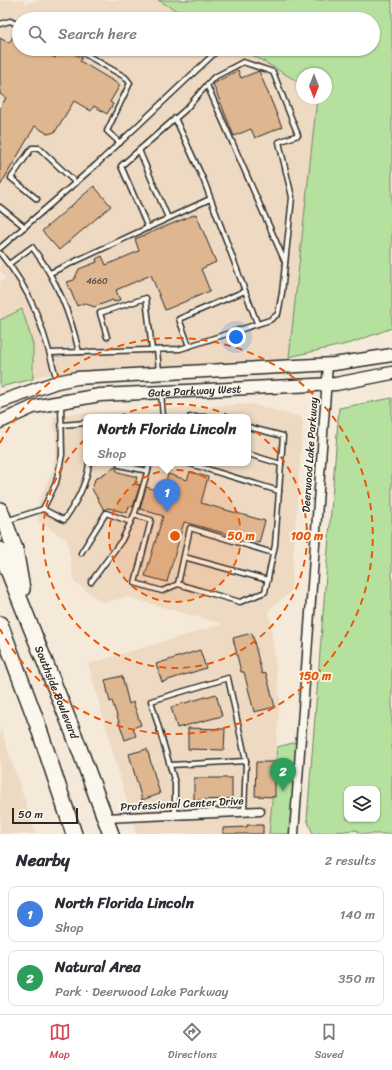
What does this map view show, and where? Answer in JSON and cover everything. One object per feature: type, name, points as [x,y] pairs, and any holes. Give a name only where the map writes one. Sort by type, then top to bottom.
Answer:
[{"type":"highway","points":[[2,516],[15,549],[28,619]]},
{"type":"highway","name":"Southside Boulevard","points":[[0,550],[73,732],[111,834]]},
{"type":"highway","points":[[0,624],[47,752],[74,834]]},
{"type":"main road","name":"Gate Parkway West","points":[[0,402],[57,382],[77,378],[328,365],[392,355]]},
{"type":"main road","name":"Gate Parkway West","points":[[0,422],[33,407],[100,395],[326,385],[366,379],[392,373]]},
{"type":"main road","points":[[159,374],[161,393]]},
{"type":"main road","points":[[57,382],[60,402]]},
{"type":"street","name":"Deerwood Lake Parkway","points":[[294,834],[328,365]]},
{"type":"street","name":"Professional Center Drive","points":[[105,818],[260,811]]},
{"type":"lane","points":[[0,24],[10,21],[12,22]]},
{"type":"lane","points":[[88,56],[125,77],[130,83],[107,131],[120,143]]},
{"type":"lane","points":[[0,248],[76,183],[212,56]]},
{"type":"lane","points":[[50,354],[180,349],[257,324],[274,317],[279,311],[292,197],[280,142],[298,135],[273,72],[243,62],[213,78],[175,118],[121,166],[148,228]]},
{"type":"lane","points":[[207,85],[285,262]]},
{"type":"lane","points":[[175,118],[194,158],[257,324]]},
{"type":"lane","points":[[37,199],[11,178],[32,148],[39,148],[76,183]]},
{"type":"lane","points":[[139,150],[168,218]]},
{"type":"lane","points":[[50,273],[210,199]]},
{"type":"lane","points":[[0,208],[25,227]]},
{"type":"lane","points":[[9,264],[32,247],[50,273],[70,314],[79,352]]},
{"type":"lane","points":[[0,253],[31,298],[40,320],[57,382]]},
{"type":"lane","points":[[189,346],[179,319],[245,291]]},
{"type":"lane","points":[[107,337],[100,313],[146,298],[152,350]]},
{"type":"lane","points":[[157,350],[159,374]]},
{"type":"lane","points":[[161,393],[163,414]]},
{"type":"lane","points":[[43,509],[56,483],[60,468],[62,455],[62,425],[60,402]]},
{"type":"lane","points":[[62,425],[83,423]]},
{"type":"lane","points":[[134,515],[151,520],[135,583],[162,591],[178,584],[240,602],[265,592],[273,554],[283,436],[251,428]]},
{"type":"lane","points":[[251,455],[281,464]]},
{"type":"lane","points":[[2,516],[43,509],[64,520],[76,503],[84,484],[88,466]]},
{"type":"lane","points":[[127,466],[148,471]]},
{"type":"lane","points":[[91,582],[122,540],[134,515],[149,466]]},
{"type":"lane","points":[[197,466],[279,491]]},
{"type":"lane","points":[[81,553],[106,512],[131,522]]},
{"type":"lane","points":[[178,584],[190,528],[273,554]]},
{"type":"lane","points":[[184,557],[268,580]]},
{"type":"lane","points":[[175,815],[175,783],[151,701],[228,678],[246,761],[244,812]]},
{"type":"lane","points":[[170,765],[246,761]]},
{"type":"shaded area","points":[[0,0],[24,0],[26,4],[40,0],[158,0],[179,12],[12,12],[12,56],[254,56],[296,80],[296,104],[316,104],[289,357],[286,361],[92,370],[44,375],[33,379],[33,344],[22,309],[0,320],[0,281],[6,280],[0,270]]},
{"type":"shaded area","points":[[252,404],[301,417],[303,421],[291,592],[269,610],[280,700],[269,834],[136,834],[88,664],[222,624],[127,597],[103,603],[74,582],[67,540],[38,521],[38,503],[53,469],[56,444],[53,417],[70,414]]},
{"type":"shaded area","points":[[0,726],[36,834],[0,834]]},
{"type":"green space","points":[[158,0],[392,0],[392,328],[351,343],[289,357],[316,104],[332,104],[332,68],[296,68],[296,80],[254,56],[380,56],[380,12],[179,12]]},
{"type":"green space","points":[[22,309],[33,344],[33,379],[0,387],[0,320]]},
{"type":"green space","points":[[392,398],[392,834],[359,834],[357,830],[313,834],[307,819],[339,408]]},
{"type":"green space","points":[[297,742],[290,834],[269,834],[277,747]]},
{"type":"building","points":[[0,38],[9,43],[12,38],[12,56],[51,56],[55,58],[56,56],[78,56],[82,58],[80,61],[120,85],[110,102],[113,104],[107,114],[94,106],[91,111],[74,101],[55,132],[48,134],[35,126],[0,186],[0,108],[6,98],[0,94]]},
{"type":"building","points":[[238,70],[241,78],[259,71],[282,127],[255,138],[251,129],[234,136],[213,84]]},
{"type":"building","points":[[94,186],[111,206],[59,250],[42,231]]},
{"type":"building","points":[[196,214],[216,262],[201,269],[210,291],[165,310],[151,275],[116,290],[120,300],[114,302],[113,300],[94,307],[84,303],[77,306],[67,282],[74,280],[79,269],[97,262],[96,259],[102,256],[106,265],[139,251],[135,239]]},
{"type":"building","points":[[115,467],[118,472],[137,477],[135,484],[140,485],[133,507],[129,506],[127,513],[108,508],[104,510],[92,489],[95,479]]},
{"type":"building","points":[[190,472],[208,477],[201,503],[265,521],[259,543],[184,522],[167,582],[145,576],[163,516],[140,509],[146,487],[163,492],[168,474],[187,480]]},
{"type":"building","points":[[252,633],[262,674],[266,673],[275,707],[254,712],[244,672],[241,672],[233,638]]},
{"type":"building","points":[[200,650],[206,668],[162,682],[156,664]]},
{"type":"building","points":[[122,676],[129,704],[133,702],[141,725],[133,728],[136,736],[125,740],[112,701],[110,702],[105,680]]},
{"type":"building","points":[[216,694],[222,716],[177,728],[171,707]]},
{"type":"building","points":[[188,728],[225,729],[224,750],[188,749]]},
{"type":"building","points":[[147,749],[160,794],[142,800],[129,754]]},
{"type":"building","points":[[256,762],[275,762],[275,797],[255,796]]},
{"type":"building","points":[[194,778],[232,778],[232,799],[194,800]]},
{"type":"building","points":[[247,825],[263,825],[263,834],[223,834],[223,828],[247,827]]},
{"type":"place","name":"North Florida Lincoln","points":[[167,512]]},
{"type":"place","name":"Natural Area","points":[[283,791]]}]
